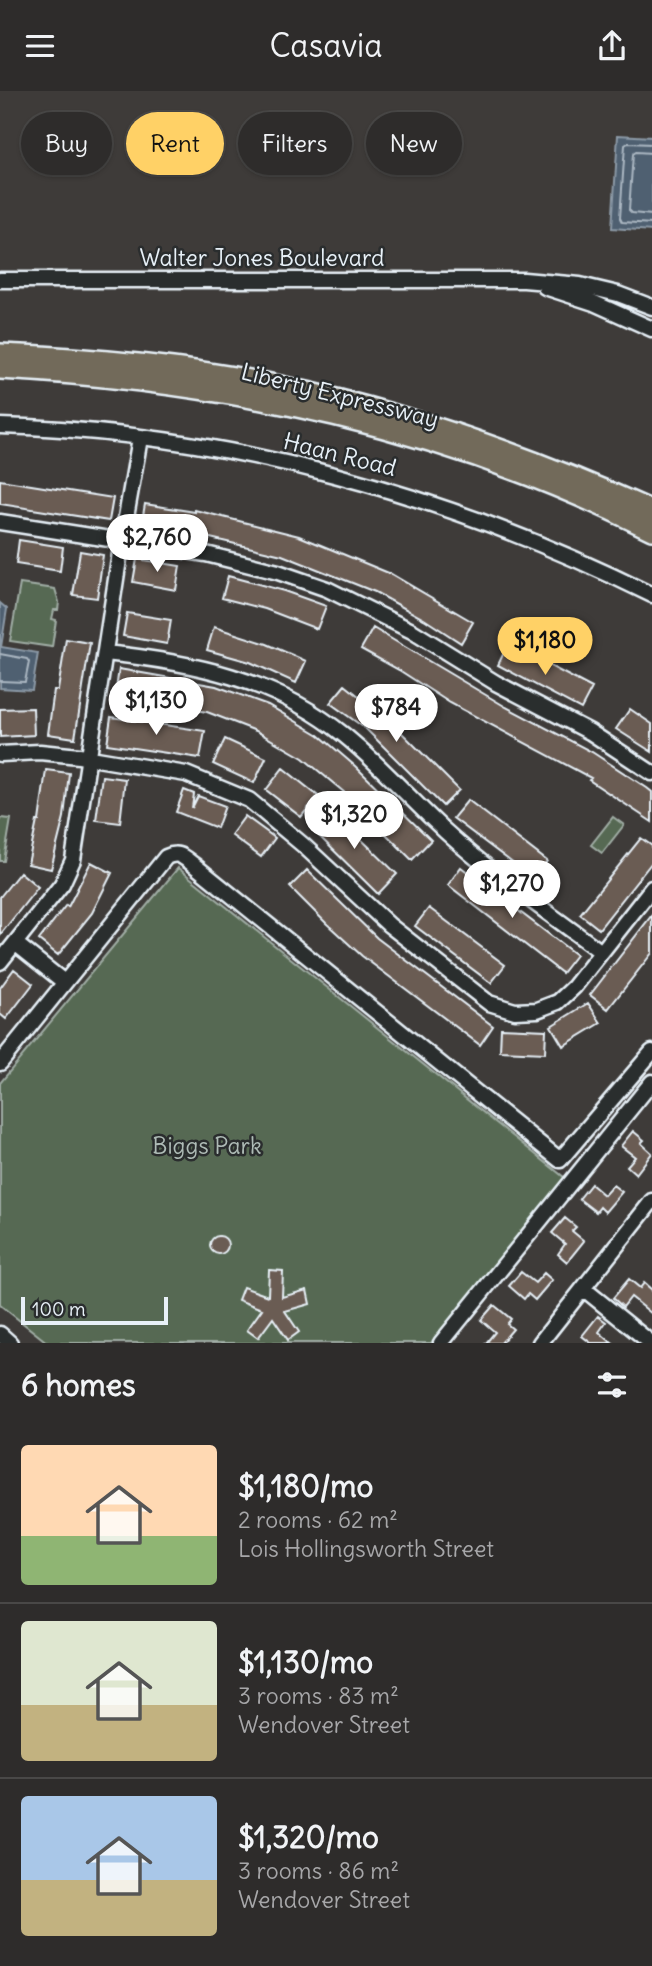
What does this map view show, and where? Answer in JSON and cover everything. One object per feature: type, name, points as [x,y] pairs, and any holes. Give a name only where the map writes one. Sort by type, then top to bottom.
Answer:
[{"type":"highway","name":"Liberty Expressway","points":[[0,354],[69,357],[161,366],[292,389],[385,411],[477,440],[569,475],[652,511]]},
{"type":"highway","name":"Liberty Expressway","points":[[0,369],[75,373],[220,391],[360,421],[508,466],[572,492],[652,530]]},
{"type":"street","name":"Walter Jones Boulevard","points":[[0,280],[524,280]]},
{"type":"street","points":[[524,280],[580,285],[618,294],[652,307]]},
{"type":"street","points":[[524,280],[594,303],[652,329]]},
{"type":"street","name":"Haan Road","points":[[0,426],[140,437],[239,453],[393,490],[536,542],[652,595]]},
{"type":"street","points":[[0,962],[62,884],[73,860],[121,540],[140,437]]},
{"type":"street","points":[[0,521],[241,562],[327,589],[412,631],[496,683],[607,742],[652,773]]},
{"type":"street","points":[[106,653],[198,666],[244,679],[304,708],[343,734],[446,832],[601,952]]},
{"type":"street","points":[[0,754],[40,753],[88,757],[186,774],[249,800],[303,845],[389,925],[489,1003],[515,1011],[537,1010],[558,1002],[574,987],[652,888]]},
{"type":"street","points":[[0,1063],[166,857],[174,853],[194,865],[560,1160],[652,1052]]},
{"type":"street","points":[[15,943],[64,982]]},
{"type":"street","points":[[441,1343],[652,1082]]},
{"type":"street","points":[[540,1343],[652,1201]]},
{"type":"street","points":[[584,1289],[651,1343]]},
{"type":"street","points":[[0,1334],[10,1343]]},
{"type":"green space","points":[[20,584],[55,589],[59,602],[58,610],[54,610],[52,619],[56,620],[52,647],[10,641]]},
{"type":"green space","points":[[613,817],[624,825],[602,853],[591,845]]},
{"type":"green space","points":[[0,818],[11,819],[4,861],[0,861]]},
{"type":"green space","name":"Biggs Park","points":[[178,868],[565,1178],[431,1343],[48,1343],[0,1305],[0,1083]]},
{"type":"water","points":[[618,135],[652,137],[652,231],[612,228]]},
{"type":"water","points":[[0,603],[7,609],[1,647],[38,653],[32,690],[0,688]]},
{"type":"building","points":[[0,480],[113,498],[109,521],[0,504]]},
{"type":"building","points":[[145,504],[195,510],[299,536],[391,574],[473,622],[461,643],[375,592],[282,555],[185,532],[141,527]]},
{"type":"building","points":[[19,540],[63,547],[60,571],[16,564]]},
{"type":"building","points":[[80,551],[103,555],[97,598],[73,595]]},
{"type":"building","points":[[137,559],[180,566],[176,590],[133,582]]},
{"type":"building","points":[[228,576],[326,606],[317,629],[265,609],[222,598]]},
{"type":"building","points":[[127,613],[171,620],[167,644],[123,636]]},
{"type":"building","points":[[214,627],[267,644],[306,661],[296,683],[250,662],[207,650]]},
{"type":"building","points":[[373,628],[506,707],[592,752],[647,788],[652,792],[652,822],[589,780],[591,778],[450,703],[361,649]]},
{"type":"building","points":[[66,639],[90,643],[75,738],[48,734],[54,690],[58,690]]},
{"type":"building","points":[[508,644],[592,688],[581,709],[498,665]]},
{"type":"building","points":[[119,669],[216,686],[268,705],[319,735],[431,840],[412,860],[345,793],[303,758],[256,731],[207,712],[115,696]]},
{"type":"building","points":[[345,685],[390,721],[459,790],[443,806],[366,729],[330,703]]},
{"type":"building","points":[[33,708],[34,735],[0,737],[0,709]]},
{"type":"building","points":[[630,709],[652,724],[652,752],[616,729]]},
{"type":"building","points":[[111,717],[205,731],[200,758],[107,744]]},
{"type":"building","points":[[225,739],[266,758],[254,783],[213,764]]},
{"type":"building","points":[[283,768],[318,796],[301,817],[266,790]]},
{"type":"building","points":[[46,770],[69,773],[64,817],[51,869],[28,864],[39,821]]},
{"type":"building","points":[[102,776],[125,779],[120,823],[96,820]]},
{"type":"building","points":[[184,790],[194,794],[192,808],[198,796],[225,806],[217,828],[176,812]]},
{"type":"building","points":[[468,800],[547,861],[534,879],[453,818]]},
{"type":"building","points":[[330,809],[397,874],[378,894],[311,828]]},
{"type":"building","points":[[245,816],[275,838],[261,857],[231,835]]},
{"type":"building","points":[[641,838],[652,846],[652,862],[599,929],[580,914]]},
{"type":"building","points":[[91,862],[112,873],[92,913],[58,955],[39,940],[66,905],[68,907]]},
{"type":"building","points":[[461,867],[576,955],[562,973],[448,885]]},
{"type":"building","points":[[307,870],[377,938],[493,1026],[480,1045],[362,956],[290,887]]},
{"type":"building","points":[[20,872],[38,887],[0,935],[0,897]]},
{"type":"building","points":[[429,908],[505,965],[491,983],[415,926]]},
{"type":"building","points":[[652,915],[652,953],[608,1009],[590,995]]},
{"type":"building","points":[[14,969],[33,984],[6,1019],[0,1014],[0,988]]},
{"type":"building","points":[[588,1003],[601,1023],[563,1046],[551,1026]]},
{"type":"building","points":[[501,1028],[546,1030],[545,1053],[500,1051]]},
{"type":"building","points":[[633,1131],[644,1140],[641,1143],[652,1153],[636,1174],[627,1166],[635,1157],[621,1146]]},
{"type":"building","points":[[591,1184],[604,1195],[613,1185],[622,1192],[605,1212],[600,1207],[596,1212],[579,1199]]},
{"type":"building","points":[[565,1218],[576,1227],[572,1231],[584,1241],[567,1262],[558,1254],[565,1244],[552,1233]]},
{"type":"building","points":[[219,1236],[225,1239],[228,1245],[225,1251],[219,1254],[213,1251],[210,1245],[213,1239]]},
{"type":"building","points":[[269,1270],[283,1271],[282,1297],[307,1290],[310,1304],[285,1311],[299,1332],[288,1340],[273,1318],[258,1338],[247,1330],[262,1309],[238,1300],[243,1287],[268,1296]]},
{"type":"building","points":[[521,1272],[535,1283],[544,1273],[552,1280],[535,1300],[528,1294],[524,1299],[509,1286]]},
{"type":"building","points":[[629,1279],[640,1288],[644,1283],[652,1290],[652,1314],[631,1297],[623,1307],[613,1298]]},
{"type":"building","points":[[494,1305],[511,1319],[507,1324],[513,1329],[501,1343],[486,1343],[495,1332],[481,1320]]},
{"type":"building","points":[[598,1316],[606,1322],[599,1332],[612,1343],[591,1343],[582,1336]]}]
